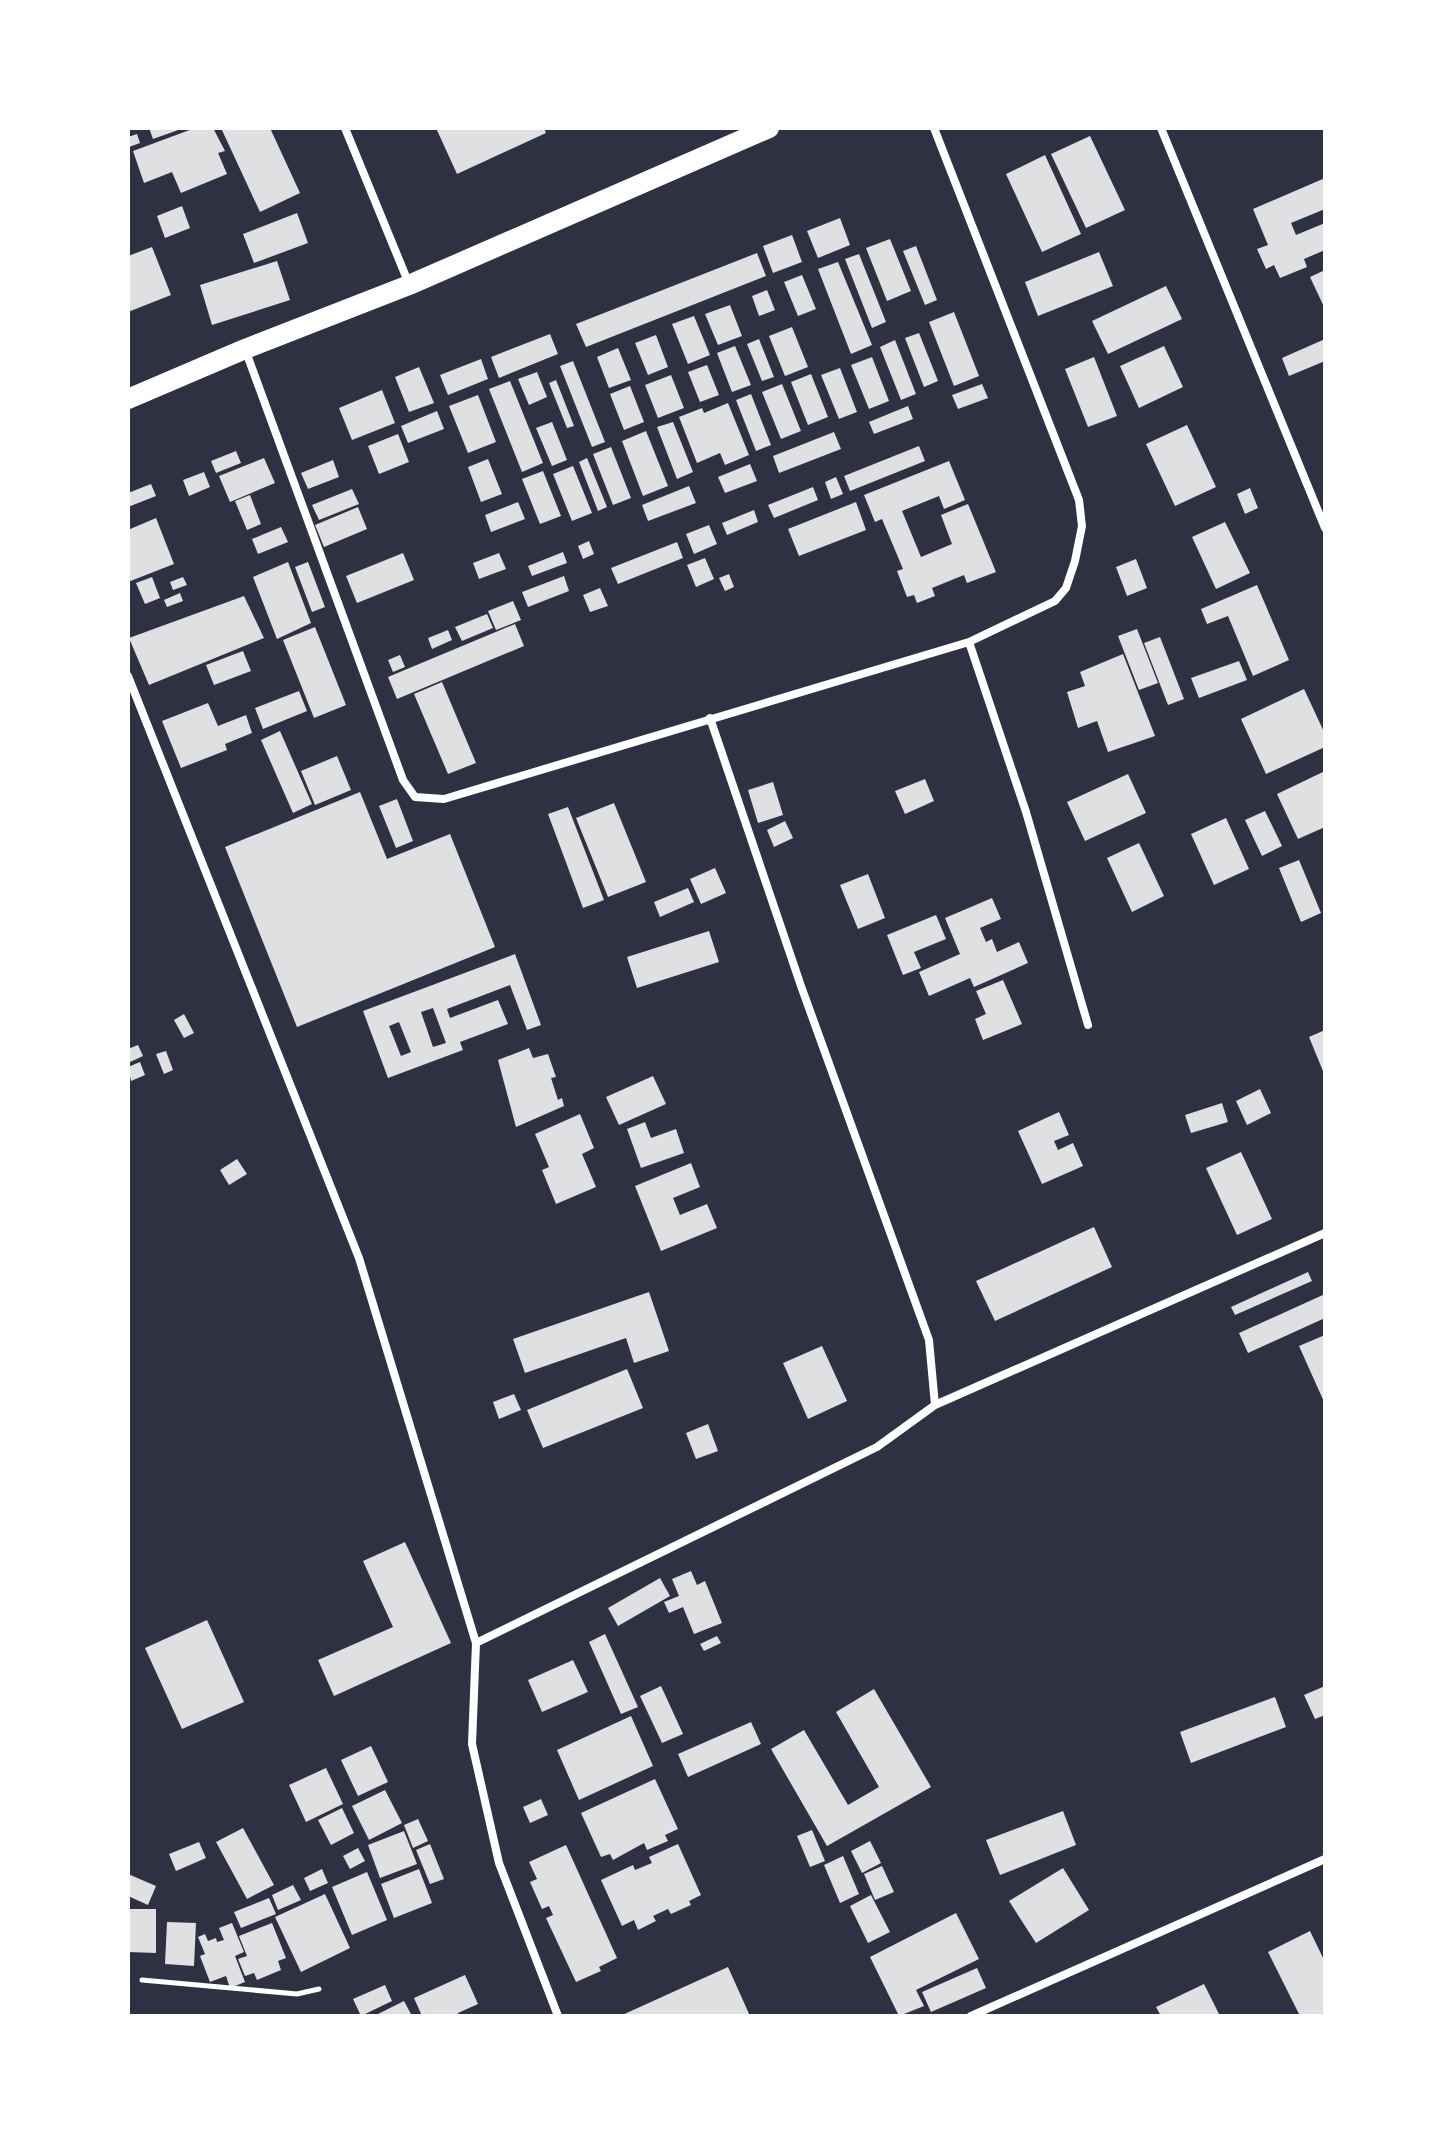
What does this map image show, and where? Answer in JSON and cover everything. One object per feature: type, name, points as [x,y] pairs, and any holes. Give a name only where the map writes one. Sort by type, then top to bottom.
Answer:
[{"type":"main road","points":[[128,399],[409,285],[769,128]]},
{"type":"street","points":[[345,128],[409,285]]},
{"type":"street","points":[[245,349],[403,780],[415,797],[444,799],[969,642],[1055,601],[1066,588],[1082,526],[1079,500],[934,128]]},
{"type":"street","points":[[1161,128],[1325,528]]},
{"type":"street","points":[[969,642],[1026,812],[1088,1025]]},
{"type":"street","points":[[128,676],[359,1258],[476,1643],[472,1744],[499,1863],[558,2016]]},
{"type":"street","points":[[710,718],[801,986],[929,1340],[935,1405]]},
{"type":"street","points":[[476,1643],[877,1447],[935,1405],[1325,1233]]},
{"type":"street","points":[[971,2016],[1325,1859]]},
{"type":"path","points":[[142,1980],[297,1994],[319,1989]]},
{"type":"building","points":[[149,128],[184,128],[153,139]]},
{"type":"building","points":[[195,128],[213,128],[225,151],[218,153],[227,174],[181,193],[172,172],[144,183],[133,151]]},
{"type":"building","points":[[221,128],[270,128],[300,193],[260,212]]},
{"type":"building","points":[[436,128],[544,128],[546,133],[457,174]]},
{"type":"building","points":[[137,134],[140,143],[129,147],[128,137]]},
{"type":"building","points":[[1090,136],[1125,210],[1086,228],[1051,154]]},
{"type":"building","points":[[1045,155],[1081,234],[1042,252],[1006,174]]},
{"type":"building","points":[[1325,178],[1325,209],[1291,223],[1296,235],[1325,223],[1325,250],[1304,259],[1307,267],[1280,278],[1274,265],[1266,269],[1257,249],[1268,245],[1253,209]]},
{"type":"building","points":[[182,206],[190,228],[165,238],[157,216]]},
{"type":"building","points":[[297,213],[308,243],[254,263],[243,234]]},
{"type":"building","points":[[840,218],[850,245],[818,258],[807,231]]},
{"type":"building","points":[[792,235],[802,262],[773,273],[763,246]]},
{"type":"building","points":[[890,239],[911,291],[887,301],[866,248]]},
{"type":"building","points":[[916,246],[937,300],[925,305],[903,251]]},
{"type":"building","points":[[152,247],[171,295],[128,312],[128,256]]},
{"type":"building","points":[[1099,252],[1113,286],[1038,316],[1025,282]]},
{"type":"building","points":[[757,253],[766,276],[586,347],[576,324]]},
{"type":"building","points":[[859,254],[886,322],[872,328],[845,259]]},
{"type":"building","points":[[277,261],[290,300],[212,325],[200,285]]},
{"type":"building","points":[[838,262],[872,345],[851,354],[818,269]]},
{"type":"building","points":[[1325,270],[1325,309],[1310,277]]},
{"type":"building","points":[[802,275],[816,309],[798,316],[784,282]]},
{"type":"building","points":[[1166,286],[1182,319],[1108,354],[1092,321]]},
{"type":"building","points":[[767,290],[775,310],[759,316],[752,296]]},
{"type":"building","points":[[730,305],[742,336],[718,345],[705,314]]},
{"type":"building","points":[[954,312],[979,376],[954,386],[929,322]]},
{"type":"building","points":[[694,316],[710,355],[688,364],[672,324]]},
{"type":"building","points":[[792,327],[808,367],[785,376],[769,336]]},
{"type":"building","points":[[919,333],[938,381],[924,387],[905,338]]},
{"type":"building","points":[[550,334],[558,354],[499,378],[491,357]]},
{"type":"building","points":[[656,335],[668,367],[648,375],[635,343]]},
{"type":"building","points":[[759,339],[774,377],[762,381],[747,344]]},
{"type":"building","points":[[1325,339],[1325,361],[1289,376],[1282,358]]},
{"type":"building","points":[[895,340],[916,394],[901,400],[880,347]]},
{"type":"building","points":[[735,346],[751,385],[732,392],[717,353]]},
{"type":"building","points":[[1164,346],[1183,387],[1139,408],[1120,366]]},
{"type":"building","points":[[618,348],[631,380],[609,388],[597,357]]},
{"type":"building","points":[[872,357],[889,401],[869,409],[851,365]]},
{"type":"building","points":[[1094,357],[1117,416],[1088,427],[1065,369]]},
{"type":"building","points":[[481,359],[488,379],[448,395],[440,375]]},
{"type":"building","points":[[573,361],[605,442],[592,447],[560,366]]},
{"type":"building","points":[[707,365],[719,395],[700,402],[688,372]]},
{"type":"building","points":[[419,367],[434,403],[409,412],[395,377]]},
{"type":"building","points":[[840,368],[857,412],[839,419],[821,375]]},
{"type":"building","points":[[537,372],[547,397],[529,405],[518,379]]},
{"type":"building","points":[[811,374],[828,417],[808,425],[791,382]]},
{"type":"building","points":[[671,375],[684,408],[658,418],[645,385]]},
{"type":"building","points":[[556,380],[574,426],[567,428],[549,383]]},
{"type":"building","points":[[510,381],[543,463],[522,472],[489,389]]},
{"type":"building","points":[[782,384],[801,431],[781,439],[762,392]]},
{"type":"building","points":[[982,384],[988,398],[958,409],[952,395]]},
{"type":"building","points":[[630,386],[644,422],[624,430],[610,394]]},
{"type":"building","points":[[382,390],[395,423],[352,440],[339,408]]},
{"type":"building","points":[[751,394],[771,445],[756,451],[736,400]]},
{"type":"building","points":[[478,395],[496,442],[468,453],[449,406]]},
{"type":"building","points":[[728,403],[749,455],[725,465],[720,453],[697,463],[679,417],[702,408],[704,413]]},
{"type":"building","points":[[908,406],[913,419],[874,434],[869,422]]},
{"type":"building","points":[[437,411],[444,429],[408,443],[401,426]]},
{"type":"building","points":[[552,422],[567,460],[552,466],[536,428]]},
{"type":"building","points":[[673,422],[693,472],[677,479],[657,427]]},
{"type":"building","points":[[1187,425],[1216,487],[1175,506],[1146,444]]},
{"type":"building","points":[[646,431],[668,486],[643,496],[622,441]]},
{"type":"building","points":[[834,432],[841,449],[779,473],[773,456]]},
{"type":"building","points":[[398,434],[409,462],[379,474],[368,446]]},
{"type":"building","points":[[919,446],[925,461],[850,491],[844,476]]},
{"type":"building","points":[[611,447],[631,498],[613,505],[593,454]]},
{"type":"building","points":[[236,451],[241,463],[216,473],[211,461]]},
{"type":"building","points":[[264,458],[275,483],[230,502],[219,476]]},
{"type":"building","points":[[587,458],[607,507],[598,511],[579,462]]},
{"type":"building","points":[[488,459],[502,494],[481,502],[468,467]]},
{"type":"building","points":[[333,460],[339,477],[308,489],[301,473]]},
{"type":"building","points":[[949,461],[965,500],[944,509],[939,496],[902,511],[921,557],[952,544],[941,515],[968,504],[996,572],[967,583],[964,575],[932,588],[935,596],[917,603],[914,595],[907,597],[897,571],[903,569],[882,519],[875,522],[864,495]]},
{"type":"building","points":[[750,464],[757,481],[725,493],[718,477]]},
{"type":"building","points":[[573,466],[592,513],[572,521],[553,474]]},
{"type":"building","points":[[543,471],[561,516],[540,524],[522,479]]},
{"type":"building","points":[[204,472],[210,487],[189,496],[183,480]]},
{"type":"building","points":[[836,477],[843,494],[831,499],[825,482]]},
{"type":"building","points":[[151,484],[156,496],[128,507],[128,493]]},
{"type":"building","points":[[689,486],[696,503],[648,521],[642,505]]},
{"type":"building","points":[[813,487],[818,500],[774,518],[768,505]]},
{"type":"building","points":[[1250,488],[1258,508],[1245,514],[1237,494]]},
{"type":"building","points":[[352,489],[359,504],[319,520],[312,505]]},
{"type":"building","points":[[250,495],[261,524],[247,530],[235,501]]},
{"type":"building","points":[[518,502],[525,519],[491,532],[485,515]]},
{"type":"building","points":[[856,502],[866,530],[799,556],[788,529]]},
{"type":"building","points":[[358,507],[367,529],[324,547],[315,525]]},
{"type":"building","points":[[754,510],[758,522],[727,535],[722,523]]},
{"type":"building","points":[[156,518],[174,564],[128,582],[128,530]]},
{"type":"building","points":[[1225,522],[1250,573],[1216,589],[1192,537]]},
{"type":"building","points":[[709,525],[717,544],[694,554],[686,534]]},
{"type":"building","points":[[281,527],[288,542],[258,554],[252,539]]},
{"type":"building","points":[[589,541],[594,554],[583,559],[578,546]]},
{"type":"building","points":[[677,542],[683,558],[618,584],[611,568]]},
{"type":"building","points":[[563,552],[567,563],[532,576],[528,566]]},
{"type":"building","points":[[403,553],[414,580],[357,603],[346,576]]},
{"type":"building","points":[[499,553],[506,569],[479,579],[473,563]]},
{"type":"building","points":[[705,558],[714,579],[696,587],[687,565]]},
{"type":"building","points":[[1136,559],[1147,588],[1127,596],[1116,567]]},
{"type":"building","points":[[288,562],[311,623],[277,639],[253,577]]},
{"type":"building","points":[[308,562],[325,607],[312,612],[295,567]]},
{"type":"building","points":[[729,574],[734,587],[725,591],[719,578]]},
{"type":"building","points":[[564,576],[569,591],[528,607],[522,592]]},
{"type":"building","points":[[152,577],[160,598],[145,604],[136,583]]},
{"type":"building","points":[[183,577],[187,585],[173,590],[170,582]]},
{"type":"building","points":[[1257,585],[1289,660],[1253,676],[1228,616],[1207,624],[1201,609]]},
{"type":"building","points":[[600,588],[608,606],[590,612],[583,595]]},
{"type":"building","points":[[180,593],[183,601],[167,607],[164,600]]},
{"type":"building","points":[[244,596],[264,638],[149,685],[129,638]]},
{"type":"building","points":[[513,601],[521,620],[496,630],[488,611]]},
{"type":"building","points":[[487,614],[493,628],[462,641],[455,627]]},
{"type":"building","points":[[515,624],[524,646],[397,699],[388,677]]},
{"type":"building","points":[[315,627],[346,705],[314,718],[283,640]]},
{"type":"building","points":[[1137,629],[1158,683],[1139,690],[1118,636]]},
{"type":"building","points":[[448,630],[452,640],[432,649],[428,638]]},
{"type":"building","points":[[1160,637],[1184,699],[1168,705],[1144,643]]},
{"type":"building","points":[[243,651],[251,671],[214,685],[206,665]]},
{"type":"building","points":[[1123,654],[1155,736],[1108,752],[1097,721],[1078,728],[1067,692],[1085,686],[1080,672]]},
{"type":"building","points":[[400,655],[405,667],[393,672],[388,660]]},
{"type":"building","points":[[1239,661],[1247,680],[1199,698],[1191,678]]},
{"type":"building","points":[[442,682],[476,763],[448,774],[414,694]]},
{"type":"building","points":[[1304,689],[1325,734],[1325,747],[1266,774],[1241,719]]},
{"type":"building","points":[[299,691],[307,711],[263,729],[255,708]]},
{"type":"building","points":[[208,703],[218,726],[246,715],[252,733],[225,744],[227,750],[181,768],[162,721]]},
{"type":"building","points":[[280,731],[312,804],[293,813],[261,740]]},
{"type":"building","points":[[337,756],[351,790],[315,805],[301,771]]},
{"type":"building","points":[[1325,771],[1325,827],[1298,839],[1277,794]]},
{"type":"building","points":[[1128,774],[1146,813],[1085,841],[1067,802]]},
{"type":"building","points":[[925,779],[934,801],[905,814],[895,791]]},
{"type":"building","points":[[773,782],[783,815],[758,823],[748,790]]},
{"type":"building","points":[[360,792],[387,859],[450,834],[495,947],[297,1027],[225,847]]},
{"type":"building","points":[[397,799],[413,841],[396,848],[379,806]]},
{"type":"building","points":[[614,803],[646,882],[608,897],[576,818]]},
{"type":"building","points":[[568,807],[604,900],[583,908],[548,814]]},
{"type":"building","points":[[1265,811],[1282,846],[1262,856],[1245,820]]},
{"type":"building","points":[[1226,818],[1249,869],[1214,885],[1191,834]]},
{"type":"building","points":[[785,821],[793,838],[774,847],[767,830]]},
{"type":"building","points":[[1139,843],[1164,896],[1132,912],[1107,858]]},
{"type":"building","points":[[1299,860],[1321,913],[1301,922],[1279,868]]},
{"type":"building","points":[[715,868],[726,893],[701,904],[690,879]]},
{"type":"building","points":[[868,874],[885,918],[858,929],[840,885]]},
{"type":"building","points":[[688,888],[694,902],[660,917],[654,902]]},
{"type":"building","points":[[992,898],[1001,919],[980,928],[986,942],[992,939],[997,952],[1019,942],[1028,963],[974,987],[970,978],[929,996],[919,972],[960,954],[945,918]]},
{"type":"building","points":[[936,915],[946,939],[914,952],[921,968],[903,975],[887,935]]},
{"type":"building","points":[[709,931],[719,962],[637,988],[627,957]]},
{"type":"building","points":[[515,954],[541,1025],[527,1030],[510,985],[447,1009],[450,1018],[498,1000],[508,1024],[460,1042],[463,1050],[388,1078],[363,1011]],"holes":[[[433,1008],[446,1043],[433,1047],[421,1012]],[[399,1022],[411,1052],[401,1056],[389,1026]]]},
{"type":"building","points":[[1003,980],[1022,1024],[983,1040],[975,1019],[986,1014],[976,991]]},
{"type":"building","points":[[184,1014],[194,1033],[184,1038],[174,1020]]},
{"type":"building","points":[[1325,1030],[1325,1076],[1309,1037]]},
{"type":"building","points":[[138,1045],[143,1056],[128,1063],[128,1049]]},
{"type":"building","points":[[529,1048],[533,1058],[548,1054],[556,1077],[551,1078],[558,1100],[562,1098],[564,1106],[516,1127],[498,1060]]},
{"type":"building","points":[[166,1051],[173,1070],[164,1074],[156,1054]]},
{"type":"building","points":[[140,1062],[145,1075],[131,1081],[128,1067]]},
{"type":"building","points":[[653,1076],[666,1104],[619,1125],[606,1097]]},
{"type":"building","points":[[1260,1089],[1271,1113],[1247,1125],[1236,1101]]},
{"type":"building","points":[[1222,1103],[1228,1122],[1191,1133],[1185,1115]]},
{"type":"building","points":[[1059,1112],[1069,1135],[1054,1141],[1058,1150],[1073,1143],[1083,1166],[1042,1184],[1018,1131]]},
{"type":"building","points":[[580,1114],[594,1148],[582,1154],[596,1187],[556,1204],[542,1170],[549,1167],[535,1134]]},
{"type":"building","points":[[645,1122],[651,1138],[676,1129],[684,1153],[641,1168],[627,1129]]},
{"type":"building","points":[[1241,1152],[1272,1219],[1237,1235],[1206,1168]]},
{"type":"building","points":[[237,1159],[247,1174],[229,1185],[220,1170]]},
{"type":"building","points":[[691,1163],[700,1187],[673,1198],[680,1215],[707,1204],[717,1228],[661,1251],[635,1186]]},
{"type":"building","points":[[1094,1227],[1112,1267],[995,1321],[976,1281]]},
{"type":"building","points":[[1308,1272],[1312,1281],[1235,1315],[1231,1307]]},
{"type":"building","points":[[649,1292],[669,1351],[634,1363],[626,1338],[525,1373],[513,1339]]},
{"type":"building","points":[[1325,1294],[1325,1318],[1248,1353],[1239,1333]]},
{"type":"building","points":[[1325,1335],[1325,1404],[1299,1346]]},
{"type":"building","points":[[822,1346],[847,1401],[808,1419],[783,1363]]},
{"type":"building","points":[[627,1369],[643,1408],[543,1448],[527,1410]]},
{"type":"building","points":[[514,1394],[521,1410],[499,1419],[493,1402]]},
{"type":"building","points":[[708,1424],[718,1451],[696,1459],[686,1433]]},
{"type":"building","points":[[405,1542],[451,1643],[334,1696],[318,1660],[393,1627],[363,1561]]},
{"type":"building","points":[[691,1571],[697,1585],[705,1581],[722,1623],[694,1634],[683,1607],[669,1613],[664,1602],[679,1596],[672,1579]]},
{"type":"building","points":[[660,1578],[670,1596],[618,1626],[608,1608]]},
{"type":"building","points":[[207,1620],[244,1702],[182,1729],[145,1648]]},
{"type":"building","points":[[605,1634],[638,1707],[621,1714],[589,1642]]},
{"type":"building","points":[[717,1636],[721,1643],[704,1651],[700,1644]]},
{"type":"building","points":[[573,1660],[588,1692],[542,1712],[528,1680]]},
{"type":"building","points":[[661,1686],[683,1734],[662,1743],[640,1696]]},
{"type":"building","points":[[1325,1686],[1325,1715],[1315,1719],[1304,1695]]},
{"type":"building","points":[[874,1689],[931,1787],[827,1846],[771,1749],[804,1730],[848,1805],[879,1787],[836,1712]]},
{"type":"building","points":[[1275,1697],[1286,1727],[1191,1763],[1180,1732]]},
{"type":"building","points":[[631,1716],[653,1766],[579,1800],[557,1750]]},
{"type":"building","points":[[751,1722],[761,1744],[688,1777],[678,1754]]},
{"type":"building","points":[[371,1746],[388,1782],[358,1796],[341,1760]]},
{"type":"building","points":[[326,1768],[343,1804],[306,1822],[289,1785]]},
{"type":"building","points":[[655,1779],[678,1829],[665,1835],[668,1841],[647,1850],[644,1843],[613,1860],[610,1854],[601,1857],[581,1813]]},
{"type":"building","points":[[385,1790],[402,1823],[369,1840],[352,1806]]},
{"type":"building","points":[[541,1799],[548,1815],[530,1823],[523,1807]]},
{"type":"building","points":[[342,1808],[354,1833],[331,1845],[318,1820]]},
{"type":"building","points":[[1063,1811],[1076,1845],[1000,1875],[986,1840]]},
{"type":"building","points":[[418,1819],[428,1841],[413,1848],[404,1825]]},
{"type":"building","points":[[243,1828],[274,1885],[247,1899],[216,1842]]},
{"type":"building","points":[[812,1830],[825,1861],[810,1867],[797,1836]]},
{"type":"building","points":[[404,1831],[417,1864],[380,1878],[368,1845]]},
{"type":"building","points":[[870,1841],[881,1863],[862,1873],[851,1851]]},
{"type":"building","points":[[199,1842],[206,1858],[176,1871],[169,1854]]},
{"type":"building","points":[[430,1844],[444,1879],[430,1884],[416,1850]]},
{"type":"building","points":[[678,1844],[701,1895],[689,1901],[691,1905],[671,1914],[668,1909],[653,1916],[656,1921],[638,1930],[634,1920],[622,1926],[601,1880],[633,1865],[635,1870],[652,1863],[649,1857]]},
{"type":"building","points":[[566,1845],[617,1958],[599,1967],[601,1971],[576,1982],[546,1918],[553,1915],[549,1906],[542,1909],[530,1882],[537,1879],[529,1862]]},
{"type":"building","points":[[358,1848],[365,1861],[350,1869],[343,1856]]},
{"type":"building","points":[[843,1856],[859,1894],[840,1903],[824,1865]]},
{"type":"building","points":[[882,1866],[894,1892],[875,1900],[864,1874]]},
{"type":"building","points":[[1063,1868],[1089,1910],[1036,1943],[1009,1901]]},
{"type":"building","points":[[322,1869],[328,1883],[310,1891],[304,1878]]},
{"type":"building","points":[[419,1869],[432,1903],[394,1918],[381,1884]]},
{"type":"building","points":[[367,1872],[387,1920],[352,1935],[332,1887]]},
{"type":"building","points":[[128,1874],[156,1886],[148,1905],[128,1896]]},
{"type":"building","points":[[293,1885],[301,1900],[278,1910],[272,1895]]},
{"type":"building","points":[[325,1894],[350,1948],[301,1972],[275,1917]]},
{"type":"building","points":[[871,1895],[890,1932],[868,1943],[850,1906]]},
{"type":"building","points":[[269,1898],[276,1914],[241,1928],[234,1912]]},
{"type":"building","points":[[128,1909],[156,1909],[156,1953],[128,1952]]},
{"type":"building","points":[[956,1913],[979,1959],[916,1990],[924,2006],[899,2016],[870,1957]]},
{"type":"building","points":[[167,1922],[196,1923],[194,1966],[165,1964]]},
{"type":"building","points":[[232,1923],[244,1952],[235,1956],[245,1982],[230,1988],[226,1976],[210,1982],[200,1956],[205,1954],[198,1937],[205,1934],[208,1941],[216,1938],[217,1942],[224,1940],[219,1928]]},
{"type":"building","points":[[272,1923],[286,1958],[278,1961],[281,1970],[257,1980],[254,1973],[245,1976],[238,1959],[247,1956],[239,1936]]},
{"type":"building","points":[[1310,1931],[1325,1962],[1325,2016],[1300,2016],[1268,1952]]},
{"type":"building","points":[[728,1967],[750,2016],[620,2016]]},
{"type":"building","points":[[977,1968],[986,1988],[931,2012],[922,1992]]},
{"type":"building","points":[[465,1975],[478,2004],[458,2013],[459,2016],[422,2016],[414,1998]]},
{"type":"building","points":[[1204,1984],[1220,2016],[1161,2016],[1156,2007]]},
{"type":"building","points":[[385,1985],[392,2001],[361,2016],[353,1999]]},
{"type":"building","points":[[404,2001],[412,2016],[374,2016]]}]
